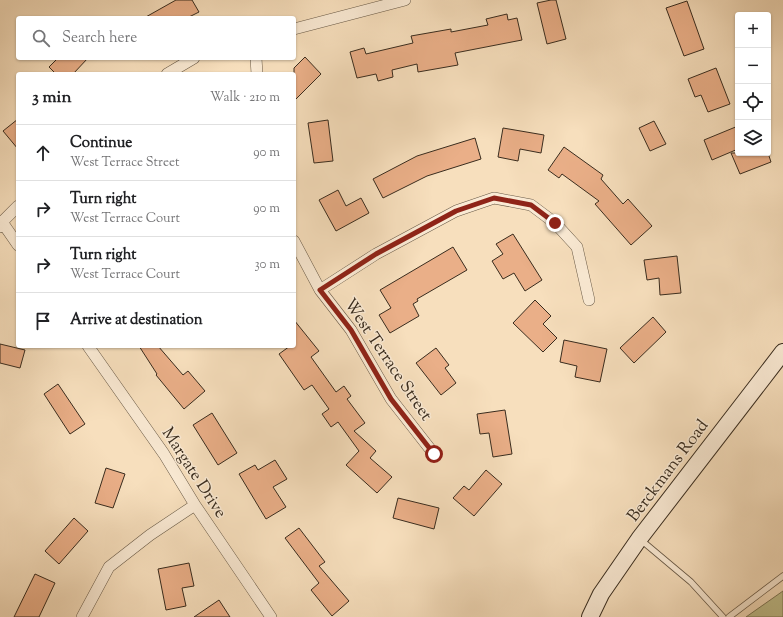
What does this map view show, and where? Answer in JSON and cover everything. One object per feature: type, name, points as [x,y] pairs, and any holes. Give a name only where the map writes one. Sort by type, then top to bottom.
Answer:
[{"type":"main road","name":"Berckmans Road","points":[[590,617],[601,594],[639,539],[783,352]]},
{"type":"street","points":[[296,28],[402,0]]},
{"type":"street","points":[[170,72],[191,60]]},
{"type":"street","points":[[256,60],[256,72]]},
{"type":"street","points":[[320,290],[376,254],[456,211],[494,198],[531,205],[555,223],[577,247],[589,300]]},
{"type":"street","points":[[16,208],[1,225],[16,243]]},
{"type":"street","name":"West Terrace Street","points":[[296,245],[320,290],[351,330],[391,399],[434,454]]},
{"type":"street","name":"Margate Drive","points":[[89,348],[164,454],[195,505],[271,617]]},
{"type":"street","points":[[82,617],[109,568],[150,535],[195,505]]},
{"type":"lane","points":[[639,539],[691,582],[723,617]]},
{"type":"lane","points":[[729,617],[783,576]]},
{"type":"green space","points":[[783,591],[783,617],[746,617]]},
{"type":"building","points":[[176,0],[192,0],[199,12],[191,16],[148,16]]},
{"type":"building","points":[[556,0],[566,39],[547,44],[537,3]]},
{"type":"building","points":[[687,1],[704,49],[684,56],[666,8]]},
{"type":"building","points":[[507,14],[508,20],[517,18],[522,40],[455,53],[458,65],[418,72],[417,64],[392,70],[393,77],[378,81],[376,74],[357,78],[350,52],[364,48],[366,54],[413,43],[411,36],[451,29],[451,32],[488,25],[486,19]]},
{"type":"building","points":[[305,57],[321,74],[296,99],[296,72],[294,72],[294,68]]},
{"type":"building","points":[[56,60],[86,60],[75,72],[54,72],[49,67]]},
{"type":"building","points":[[716,68],[730,104],[708,112],[701,95],[695,97],[688,79]]},
{"type":"building","points":[[328,120],[333,161],[314,163],[308,123]]},
{"type":"building","points":[[16,121],[16,147],[3,131]]},
{"type":"building","points":[[654,121],[666,144],[650,151],[639,128]]},
{"type":"building","points":[[735,127],[735,150],[712,160],[704,140]]},
{"type":"building","points":[[503,128],[544,135],[541,153],[520,149],[518,161],[498,157]]},
{"type":"building","points":[[475,138],[481,159],[427,176],[383,198],[373,179],[417,156]]},
{"type":"building","points":[[564,147],[603,175],[601,179],[623,204],[628,199],[652,226],[631,245],[595,204],[599,201],[562,174],[559,178],[548,170]]},
{"type":"building","points":[[731,153],[735,153],[735,156],[769,156],[771,162],[740,174]]},
{"type":"building","points":[[338,190],[346,206],[361,198],[369,213],[336,231],[319,200]]},
{"type":"building","points":[[513,234],[542,280],[525,291],[514,273],[503,279],[492,261],[503,254],[496,244]]},
{"type":"building","points":[[453,247],[467,270],[417,299],[418,301],[413,304],[419,316],[390,333],[379,315],[391,308],[380,290]]},
{"type":"building","points":[[677,256],[681,293],[660,295],[659,278],[647,280],[644,260]]},
{"type":"building","points":[[535,300],[551,316],[543,324],[557,338],[543,352],[513,323]]},
{"type":"building","points":[[653,317],[666,332],[634,363],[620,348]]},
{"type":"building","points":[[296,322],[319,351],[311,357],[336,392],[344,386],[351,396],[347,399],[365,423],[354,431],[376,451],[370,458],[392,477],[377,493],[346,465],[359,451],[338,422],[331,427],[322,414],[329,409],[312,385],[304,390],[279,354],[287,348],[296,348]]},
{"type":"building","points":[[564,340],[607,349],[600,382],[575,377],[577,366],[560,362]]},
{"type":"building","points":[[0,344],[25,350],[20,368],[0,363]]},
{"type":"building","points":[[140,348],[160,348],[183,375],[188,371],[205,391],[184,409],[156,375],[157,374]]},
{"type":"building","points":[[436,348],[449,365],[445,368],[456,383],[441,395],[416,363]]},
{"type":"building","points":[[58,384],[85,424],[70,434],[44,394]]},
{"type":"building","points":[[505,410],[512,454],[493,457],[489,433],[480,434],[477,414]]},
{"type":"building","points":[[212,413],[237,453],[218,465],[193,425]]},
{"type":"building","points":[[275,460],[287,479],[273,487],[286,507],[266,519],[239,474],[255,465],[258,470]]},
{"type":"building","points":[[106,468],[125,474],[113,508],[95,503]]},
{"type":"building","points":[[486,470],[502,484],[474,516],[453,498],[464,486],[469,490]]},
{"type":"building","points":[[398,498],[439,508],[434,529],[393,518]]},
{"type":"building","points":[[74,518],[88,531],[59,564],[45,551]]},
{"type":"building","points":[[299,528],[325,562],[319,566],[349,601],[332,616],[311,590],[319,583],[285,538]]},
{"type":"building","points":[[189,563],[194,586],[182,588],[186,606],[166,610],[158,569]]},
{"type":"building","points":[[35,574],[55,583],[39,617],[14,617]]},
{"type":"building","points":[[219,600],[230,617],[194,617]]},
{"type":"route","points":[[434,454],[391,399],[351,330],[320,290],[376,254],[456,211],[494,198],[531,205],[555,223]]}]
